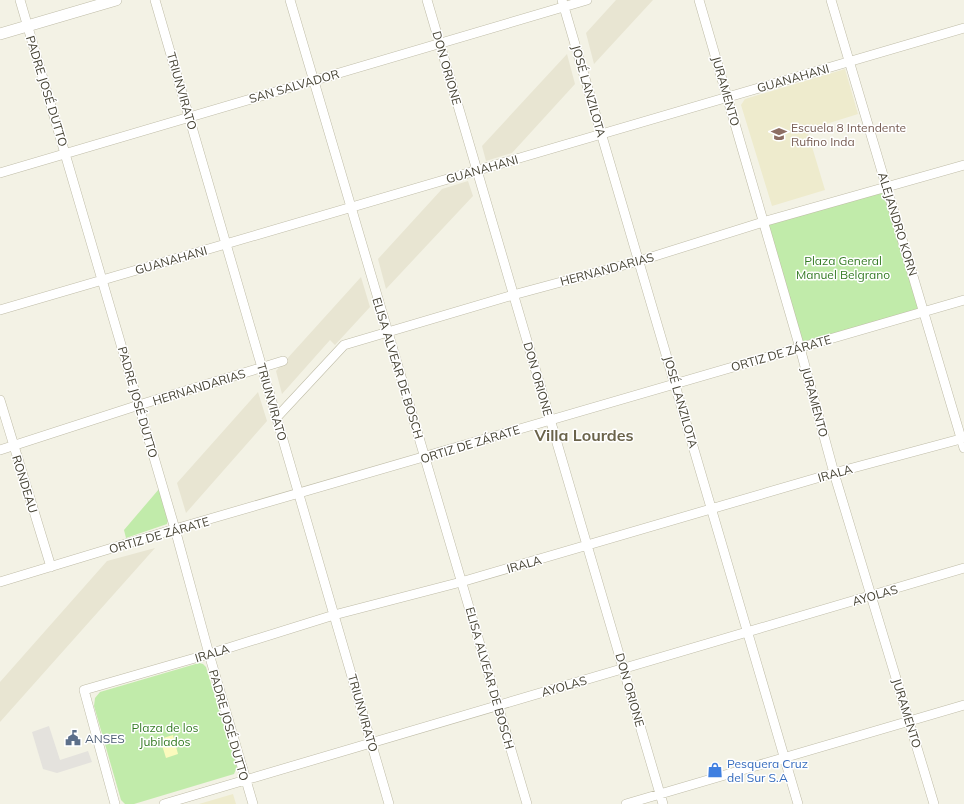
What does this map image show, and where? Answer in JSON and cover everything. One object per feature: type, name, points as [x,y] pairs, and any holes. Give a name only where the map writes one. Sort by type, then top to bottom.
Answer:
[{"type":"street","name":"PADRE JOSÉ DUTTO","points":[[20,0],[175,529],[209,654],[253,804]]},
{"type":"street","points":[[0,34],[116,0]]},
{"type":"street","name":"TRIUNVIRATO","points":[[155,0],[389,804]]},
{"type":"street","name":"ELISA ALVEAR DE BOSCH","points":[[290,0],[350,208],[527,804]]},
{"type":"street","name":"DON ORIONE","points":[[428,0],[663,804]]},
{"type":"street","name":"SAN SALVADOR","points":[[0,173],[440,43],[563,3],[587,0]]},
{"type":"street","name":"JURAMENTO","points":[[699,0],[729,97],[834,473],[934,804]]},
{"type":"street","name":"ALEJANDRO KORN","points":[[831,0],[963,441]]},
{"type":"street","name":"JOSÉ LANZILOTA","points":[[563,3],[798,804]]},
{"type":"street","name":"GUANAHANI","points":[[0,310],[964,28]]},
{"type":"street","name":"HERNANDARIAS","points":[[276,417],[344,345],[514,294],[639,261],[763,222],[964,165]]},
{"type":"street","name":"ORTIZ DE ZÁRATE","points":[[0,582],[175,529],[299,495],[550,420],[964,300]]},
{"type":"street","name":"HERNANDARIAS","points":[[0,450],[139,405],[283,361]]},
{"type":"street","name":"RONDEAU","points":[[0,400],[51,567]]},
{"type":"street","name":"IRALA","points":[[116,804],[84,690],[209,654],[334,615],[461,582],[712,510],[834,473],[963,441]]},
{"type":"street","name":"AYOLAS","points":[[164,804],[964,568]]},
{"type":"street","points":[[626,804],[964,705]]},
{"type":"shaded area","points":[[616,0],[653,0],[594,64],[586,33]]},
{"type":"shaded area","points":[[567,54],[575,84],[512,153],[486,161],[482,146]]},
{"type":"shaded area","name":"Escuela 8 Intendente Rufino Inda","points":[[845,69],[858,114],[807,130],[825,190],[772,206],[741,105],[745,99]]},
{"type":"shaded area","points":[[468,181],[473,196],[386,289],[378,259],[442,189]]},
{"type":"shaded area","points":[[361,277],[370,307],[335,345],[330,340],[282,394],[276,371]]},
{"type":"shaded area","points":[[258,392],[267,421],[186,513],[177,483]]},
{"type":"shaded area","points":[[155,548],[0,722],[0,682],[107,561]]},
{"type":"shaded area","points":[[49,726],[60,760],[88,751],[92,762],[57,773],[43,769],[32,732]]},
{"type":"shaded area","points":[[233,794],[236,804],[199,804]]},
{"type":"green space","name":"Plaza General Manuel Belgrano","points":[[887,188],[924,312],[800,348],[763,222]]},
{"type":"green space","points":[[159,489],[168,520],[167,524],[126,538],[124,530]]},
{"type":"green space","name":"Plaza de los Jubilados","points":[[199,663],[206,667],[237,767],[234,774],[134,804],[125,804],[121,800],[94,706],[95,698],[100,692]]},
{"type":"sand","points":[[173,735],[178,754],[166,758],[160,739]]},
{"type":"place","name":"Escuela 8 Intendente Rufino Inda","points":[[779,134]]},
{"type":"place","name":"ANSES","points":[[73,738]]},
{"type":"place","name":"Pesquera Cruz del Sur S.A","points":[[715,770]]},
{"type":"district","name":"Villa Lourdes","points":[[584,435]]}]
